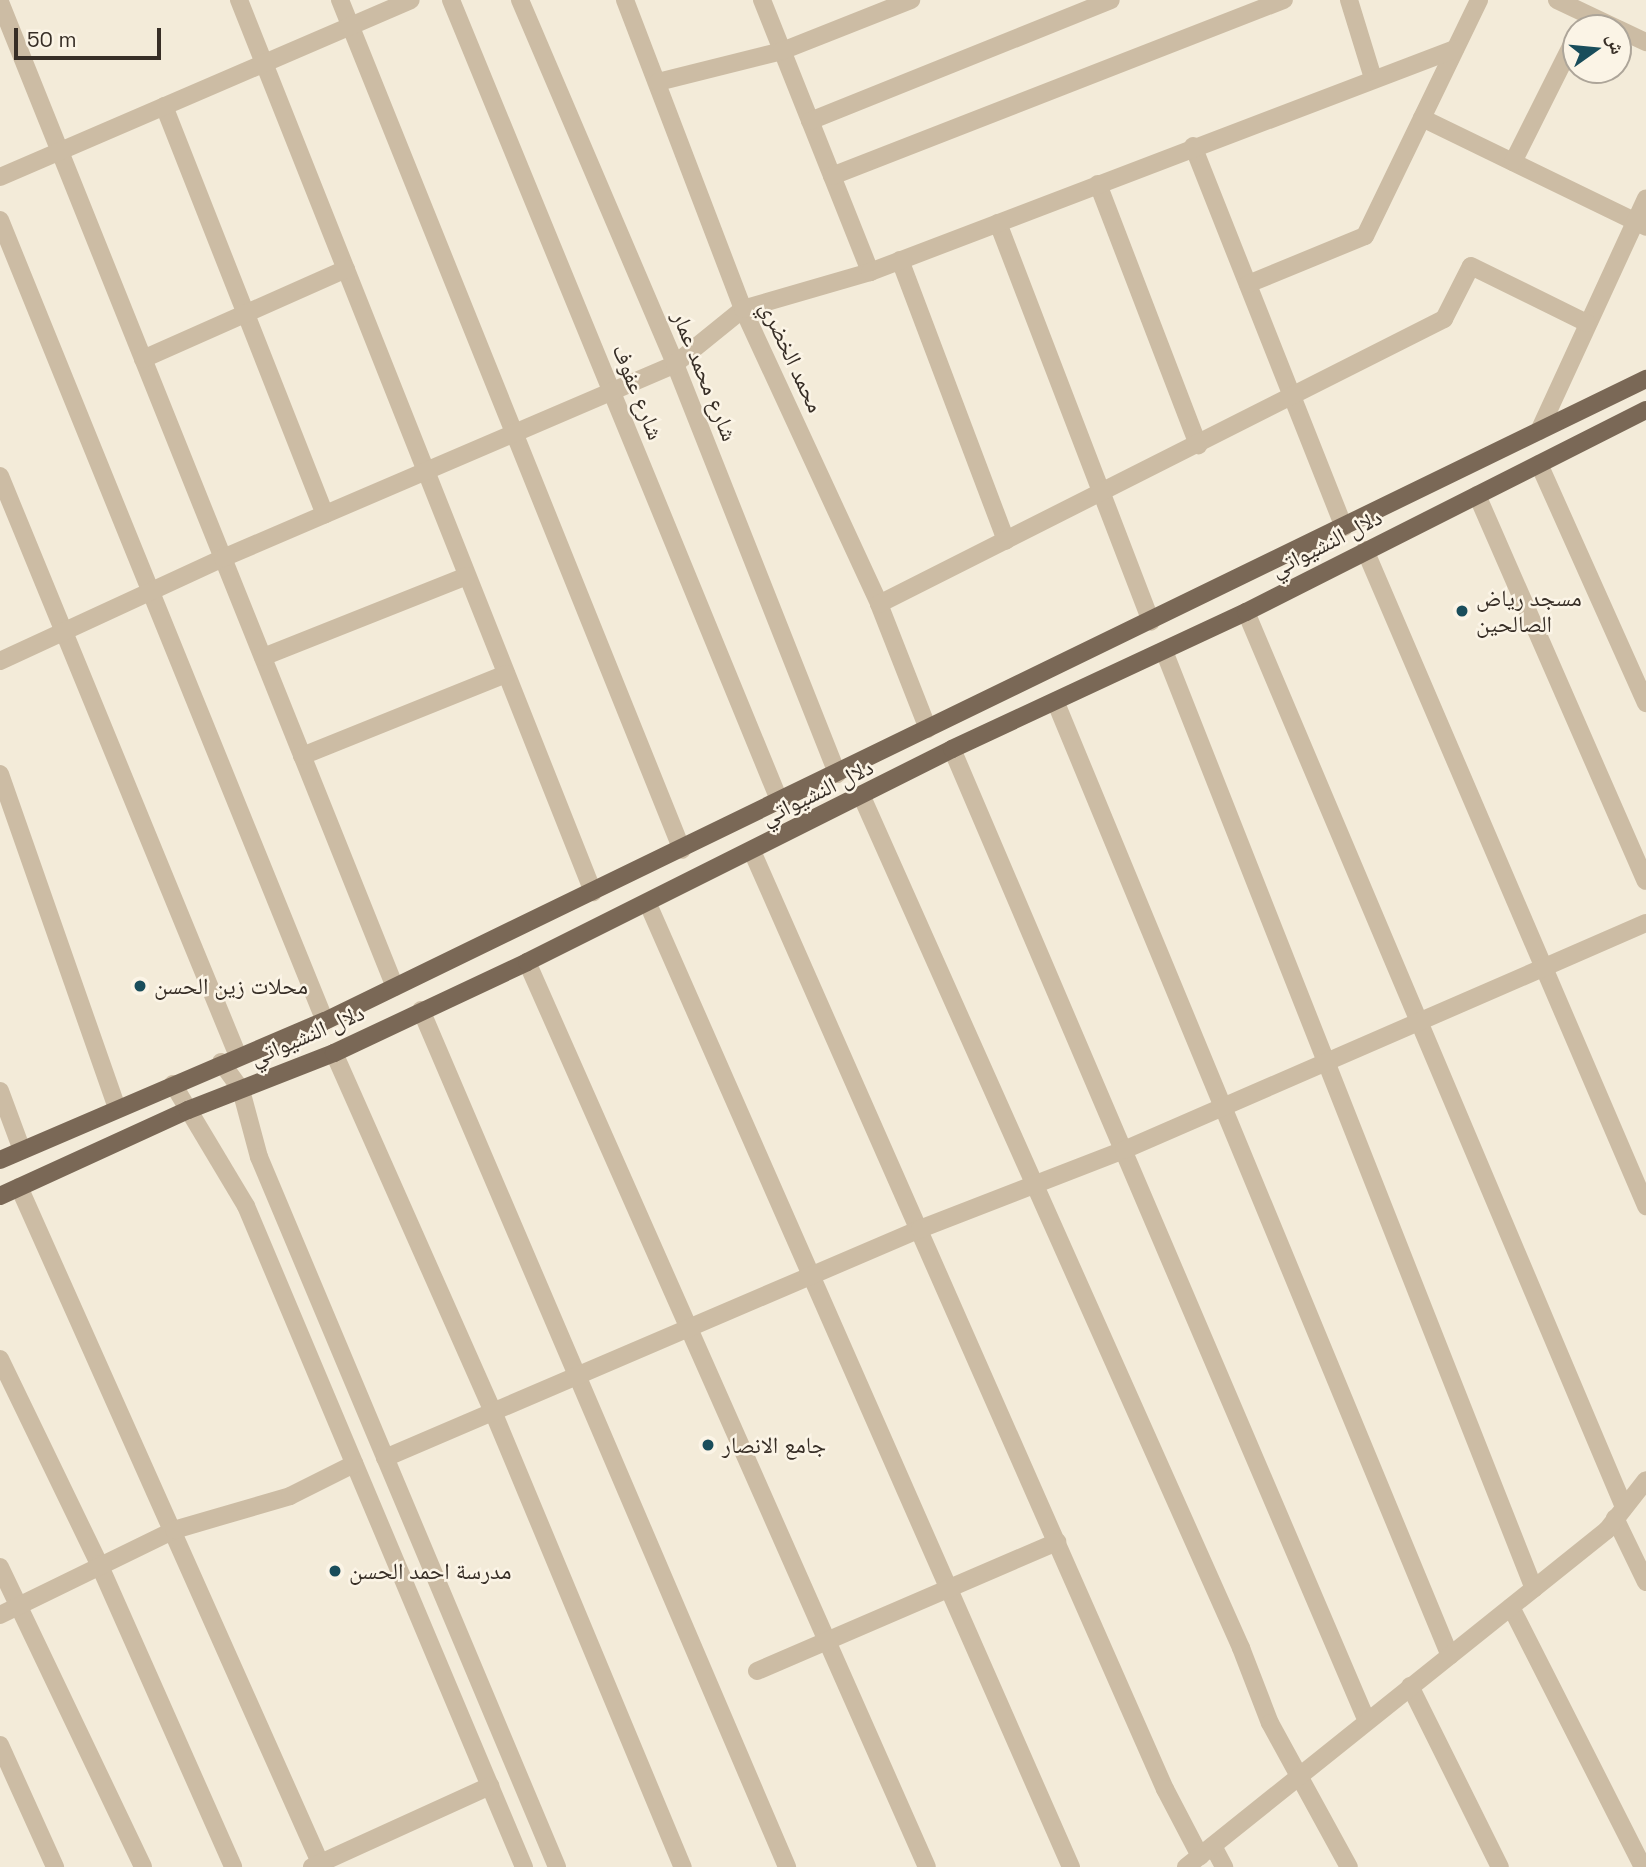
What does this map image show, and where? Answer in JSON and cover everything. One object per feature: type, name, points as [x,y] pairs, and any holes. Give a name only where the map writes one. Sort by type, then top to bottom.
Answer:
[{"type":"main road","name":"دلال النشيواتي","points":[[0,1160],[229,1059],[325,1021],[682,850],[1646,379]]},
{"type":"main road","name":"دلال النشيواتي","points":[[0,1196],[188,1110],[334,1053],[527,962],[862,797],[947,752],[1246,612],[1646,410]]},
{"type":"main road","points":[[928,729],[947,752]]},
{"type":"street","points":[[239,0],[593,892]]},
{"type":"street","points":[[340,0],[682,850]]},
{"type":"street","points":[[0,177],[411,0]]},
{"type":"street","name":"شارع عفوف","points":[[452,0],[780,802]]},
{"type":"street","name":"شارع محمد عمار","points":[[520,0],[675,364],[837,774]]},
{"type":"street","name":"محمد الخضري","points":[[625,0],[743,309],[879,604],[928,729]]},
{"type":"street","points":[[762,0],[870,272]]},
{"type":"street","points":[[658,82],[782,51],[911,0]]},
{"type":"street","points":[[810,121],[1111,0]]},
{"type":"street","points":[[832,176],[1283,0]]},
{"type":"street","points":[[1349,0],[1373,78]]},
{"type":"street","points":[[1248,284],[1365,236],[1479,0]]},
{"type":"street","points":[[1557,0],[1575,14]]},
{"type":"street","points":[[0,2],[395,987]]},
{"type":"street","points":[[0,661],[223,558],[675,364],[743,309],[870,272],[1193,146],[1455,49]]},
{"type":"street","points":[[1513,162],[1562,64]]},
{"type":"street","points":[[164,106],[326,514]]},
{"type":"street","points":[[1422,118],[1641,224]]},
{"type":"street","points":[[1193,146],[1344,527]]},
{"type":"street","points":[[1098,184],[1198,445]]},
{"type":"street","points":[[1539,431],[1587,323],[1641,224],[1646,198]]},
{"type":"street","points":[[0,219],[325,1021]]},
{"type":"street","points":[[998,223],[1151,622]]},
{"type":"street","points":[[900,260],[1006,541]]},
{"type":"street","points":[[879,604],[1444,320],[1471,266],[1587,323]]},
{"type":"street","points":[[143,359],[346,269]]},
{"type":"street","points":[[1539,464],[1646,703]]},
{"type":"street","points":[[0,476],[64,632],[241,1090],[259,1157],[557,1867]]},
{"type":"street","points":[[1477,495],[1646,881]]},
{"type":"street","points":[[1365,550],[1646,1206]]},
{"type":"street","points":[[263,657],[467,576]]},
{"type":"street","points":[[1246,612],[1420,1021],[1646,1581]]},
{"type":"street","points":[[1164,651],[1534,1589]]},
{"type":"street","points":[[302,756],[506,674]]},
{"type":"street","points":[[1056,703],[1226,1105],[1450,1656]]},
{"type":"street","points":[[947,752],[1125,1150],[1367,1719]]},
{"type":"street","points":[[0,774],[117,1109]]},
{"type":"street","points":[[862,797],[1270,1723],[1349,1867]]},
{"type":"street","points":[[751,851],[1165,1789],[1200,1856],[1224,1867]]},
{"type":"street","points":[[648,904],[946,1588],[1072,1867]]},
{"type":"street","points":[[385,1458],[580,1378],[687,1328],[920,1229],[1125,1150],[1544,964],[1646,923]]},
{"type":"street","points":[[527,962],[927,1867]]},
{"type":"street","points":[[421,1010],[787,1867]]},
{"type":"street","points":[[334,1053],[494,1414],[683,1867]]},
{"type":"street","points":[[173,1084],[246,1206],[524,1867]]},
{"type":"street","points":[[0,1091],[22,1150]]},
{"type":"street","points":[[19,1187],[174,1530],[318,1866],[490,1786]]},
{"type":"street","points":[[0,1359],[99,1564],[233,1867]]},
{"type":"street","points":[[0,1615],[99,1564],[174,1530],[290,1496],[354,1464]]},
{"type":"street","points":[[1200,1856],[1298,1774],[1534,1589],[1620,1513],[1646,1480]]},
{"type":"street","points":[[757,1671],[1057,1542]]},
{"type":"street","points":[[0,1567],[17,1608],[144,1867]]},
{"type":"street","points":[[1511,1607],[1643,1867]]},
{"type":"street","points":[[1410,1686],[1500,1867]]},
{"type":"street","points":[[0,1745],[55,1867]]},
{"type":"place","name":"مسجد رياض الصالحين","points":[[1462,611]]},
{"type":"place","name":"محلات زين الحسن","points":[[140,986]]},
{"type":"place","name":"جامع الانصار","points":[[708,1445]]},
{"type":"place","name":"مدرسة احمد الحسن","points":[[335,1571]]}]
